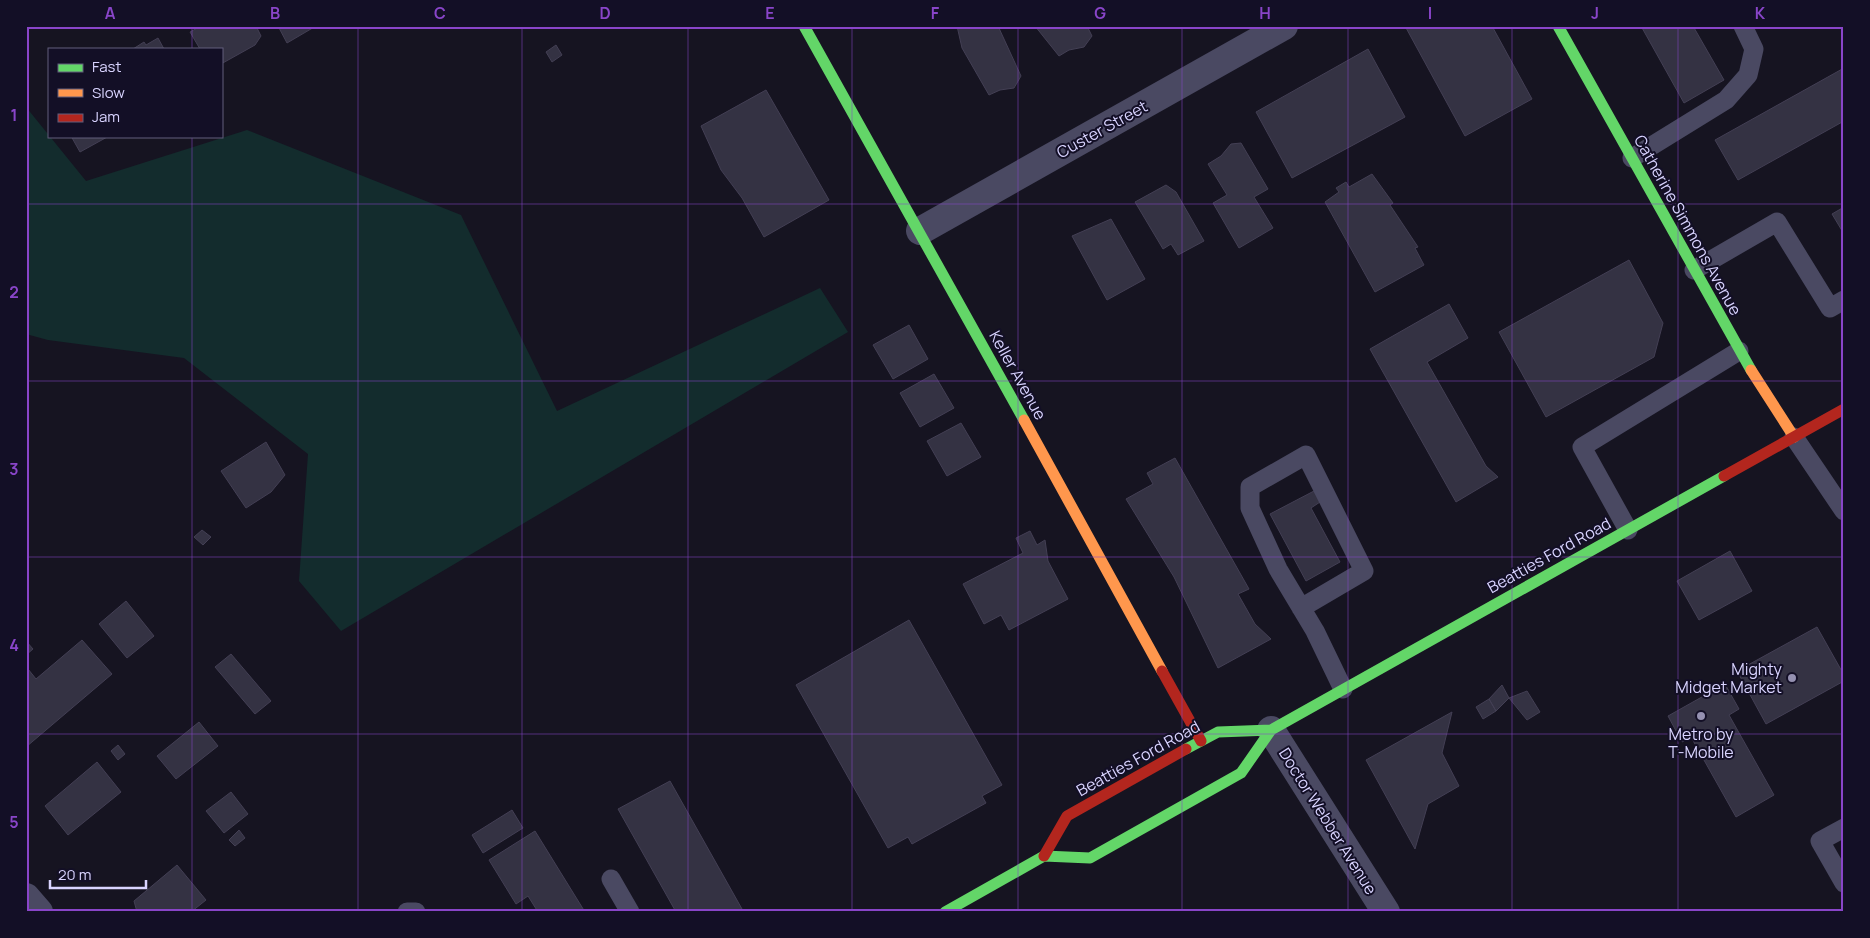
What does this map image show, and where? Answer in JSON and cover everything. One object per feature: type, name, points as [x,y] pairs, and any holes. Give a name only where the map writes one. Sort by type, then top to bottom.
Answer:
[{"type":"main road","name":"Keller Avenue","points":[[804,26],[920,231],[1201,741]]},
{"type":"main road","name":"Catherine Simmons Avenue","points":[[1558,26],[1759,386],[1794,437]]},
{"type":"main road","name":"Beatties Ford Road","points":[[1271,730],[1218,732],[1201,741],[1067,816],[1044,856],[1090,858],[1241,773],[1271,730],[1844,410]]},
{"type":"main road","points":[[945,912],[1044,856]]},
{"type":"street","name":"Custer Street","points":[[920,231],[1284,26]]},
{"type":"street","name":"Doctor Webber Avenue","points":[[1271,730],[1386,912]]},
{"type":"street","points":[[26,897],[39,912]]},
{"type":"lane","points":[[1632,158],[1726,100],[1748,75],[1754,49],[1743,26]]},
{"type":"lane","points":[[1694,270],[1777,222],[1830,308],[1844,300]]},
{"type":"lane","points":[[1628,530],[1582,447],[1739,351]]},
{"type":"lane","points":[[1794,437],[1844,511]]},
{"type":"lane","points":[[1301,608],[1364,570],[1306,455],[1250,487],[1250,508],[1278,569],[1301,608],[1343,689]]},
{"type":"lane","points":[[1844,828],[1820,841],[1844,883]]},
{"type":"lane","points":[[611,879],[630,912]]},
{"type":"lane","points":[[407,912],[416,912]]},
{"type":"green space","points":[[26,107],[48,134],[48,138],[51,138],[86,181],[247,130],[461,215],[557,411],[820,288],[848,332],[341,631],[299,581],[308,454],[184,358],[48,340],[26,334]]},
{"type":"building","points":[[201,26],[256,26],[261,36],[255,45],[222,63],[222,48],[199,48],[190,32]]},
{"type":"building","points":[[278,26],[316,26],[287,43]]},
{"type":"building","points":[[957,26],[998,26],[1021,76],[1014,88],[1000,90],[989,95],[962,48]]},
{"type":"building","points":[[1035,26],[1087,26],[1092,36],[1084,47],[1069,50],[1059,56]]},
{"type":"building","points":[[1405,26],[1492,26],[1532,99],[1465,136]]},
{"type":"building","points":[[1641,26],[1693,26],[1724,80],[1684,103]]},
{"type":"building","points":[[158,38],[163,48],[135,48],[144,42],[146,45]]},
{"type":"building","points":[[556,45],[562,55],[552,62],[546,52]]},
{"type":"building","points":[[1368,49],[1405,117],[1292,178],[1256,112]]},
{"type":"building","points":[[1844,68],[1844,121],[1738,180],[1715,140]]},
{"type":"building","points":[[766,90],[829,200],[764,237],[742,198],[721,170],[701,126]]},
{"type":"building","points":[[72,138],[105,138],[80,152]]},
{"type":"building","points":[[1241,143],[1268,189],[1254,197],[1273,228],[1239,248],[1213,203],[1227,195],[1208,164],[1221,156],[1231,144]]},
{"type":"building","points":[[1372,174],[1393,203],[1390,205],[1418,247],[1415,248],[1424,265],[1375,292],[1325,202],[1339,192],[1336,188],[1346,182],[1349,187]]},
{"type":"building","points":[[1166,185],[1176,192],[1204,241],[1178,255],[1171,244],[1163,249],[1135,202]]},
{"type":"building","points":[[1844,207],[1844,234],[1832,214]]},
{"type":"building","points":[[1111,219],[1145,279],[1107,300],[1072,236]]},
{"type":"building","points":[[1629,260],[1663,323],[1654,357],[1546,417],[1499,332]]},
{"type":"building","points":[[1449,304],[1468,338],[1427,362],[1486,466],[1498,477],[1456,502],[1370,349]]},
{"type":"building","points":[[909,325],[928,359],[893,379],[873,345]]},
{"type":"building","points":[[934,374],[954,408],[920,427],[900,393]]},
{"type":"building","points":[[961,423],[981,457],[947,476],[927,441]]},
{"type":"building","points":[[266,442],[285,475],[271,492],[246,508],[221,471]]},
{"type":"building","points":[[1175,458],[1249,589],[1238,594],[1255,624],[1271,639],[1218,668],[1174,577],[1126,499],[1153,484],[1147,473]]},
{"type":"building","points":[[1314,491],[1320,502],[1311,508],[1340,562],[1306,581],[1270,514]]},
{"type":"building","points":[[202,530],[211,537],[203,545],[194,537]]},
{"type":"building","points":[[1030,531],[1037,545],[1045,540],[1048,561],[1068,599],[1009,630],[1001,615],[984,624],[963,584],[1023,553],[1016,538]]},
{"type":"building","points":[[1730,551],[1752,591],[1699,620],[1677,581]]},
{"type":"building","points":[[126,601],[154,636],[127,658],[99,624]]},
{"type":"building","points":[[909,620],[1002,785],[982,796],[986,803],[912,844],[908,837],[888,848],[796,685]]},
{"type":"building","name":"Mighty Midget Market","points":[[1817,627],[1844,675],[1844,681],[1766,724],[1737,671]]},
{"type":"building","points":[[82,640],[112,674],[26,747],[26,671],[28,669],[36,679]]},
{"type":"building","points":[[26,641],[33,649],[26,655]]},
{"type":"building","points":[[231,654],[271,701],[255,714],[215,667]]},
{"type":"building","points":[[1725,684],[1739,709],[1729,715],[1774,795],[1736,817],[1691,737],[1682,742],[1668,716]]},
{"type":"building","points":[[1502,685],[1509,698],[1496,711],[1489,699]]},
{"type":"building","points":[[1527,691],[1540,712],[1527,720],[1509,698]]},
{"type":"building","points":[[1489,699],[1496,711],[1483,719],[1476,707]]},
{"type":"building","points":[[1452,712],[1442,753],[1459,786],[1428,804],[1415,849],[1366,760]]},
{"type":"building","points":[[199,722],[218,746],[176,779],[157,756]]},
{"type":"building","points":[[118,745],[125,754],[118,760],[111,751]]},
{"type":"building","points":[[97,762],[121,792],[68,835],[45,806]]},
{"type":"building","points":[[670,781],[742,909],[737,912],[676,912],[618,809]]},
{"type":"building","points":[[231,792],[248,814],[224,833],[206,811]]},
{"type":"building","points":[[512,810],[523,828],[483,853],[472,835]]},
{"type":"building","points":[[239,830],[245,838],[235,846],[229,840]]},
{"type":"building","points":[[535,831],[585,912],[538,912],[528,896],[516,904],[489,860]]},
{"type":"building","points":[[177,865],[206,900],[191,912],[137,912],[134,901]]},
{"type":"traffic: fast","points":[[804,26],[1024,420]]},
{"type":"traffic: fast","points":[[1558,26],[1751,370]]},
{"type":"traffic: fast","points":[[1186,749],[1218,732],[1271,730],[1724,476]]},
{"type":"traffic: fast","points":[[945,912],[1044,856],[1090,858],[1241,773],[1271,730]]},
{"type":"traffic: slow","points":[[1751,370],[1794,437]]},
{"type":"traffic: slow","points":[[1024,420],[1162,671]]},
{"type":"traffic: jam","points":[[1724,476],[1844,409]]},
{"type":"traffic: jam","points":[[1162,671],[1201,741]]},
{"type":"traffic: jam","points":[[1044,856],[1067,816],[1186,749]]},
{"type":"place","name":"Mighty Midget Market","points":[[1792,678]]},
{"type":"place","name":"Metro by T-Mobile","points":[[1701,716]]}]
